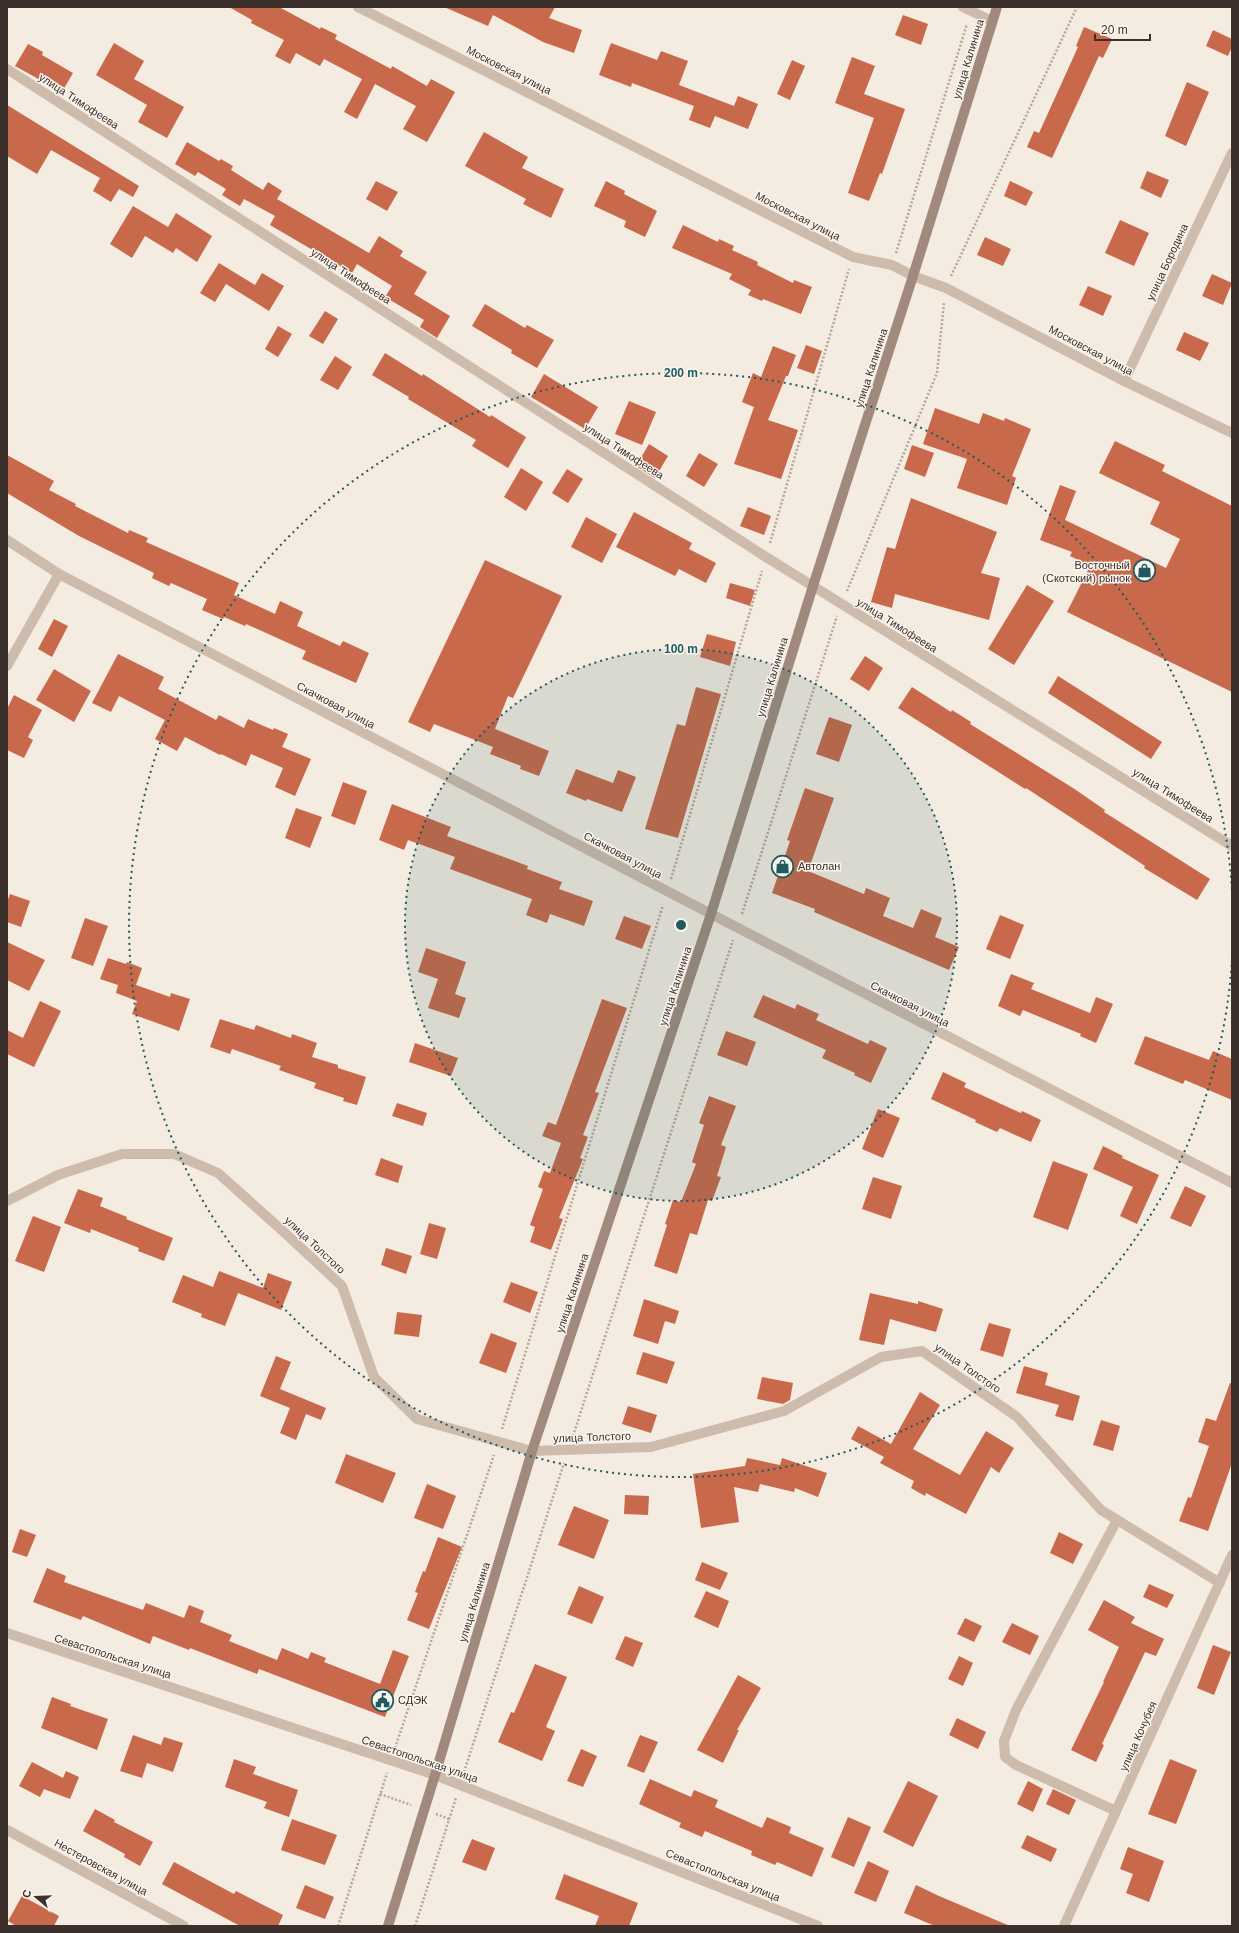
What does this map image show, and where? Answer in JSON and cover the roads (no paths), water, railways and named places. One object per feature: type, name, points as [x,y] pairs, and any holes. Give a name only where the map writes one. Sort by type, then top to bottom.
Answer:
[{"type":"main road","name":"улица Калинина","points":[[388,1926],[532,1451],[711,914],[813,586],[913,276],[997,7]]},
{"type":"street","name":"Московская улица","points":[[358,7],[853,257],[892,265],[913,276],[946,288],[1124,381],[1232,433]]},
{"type":"street","points":[[967,9],[992,21]]},
{"type":"street","name":"улица Тимофеева","points":[[7,69],[766,557],[1232,846]]},
{"type":"street","name":"улица Бородина","points":[[1124,381],[1232,153]]},
{"type":"street","name":"Скачковая улица","points":[[7,540],[59,574],[737,928],[1232,1183]]},
{"type":"street","points":[[7,666],[59,574]]},
{"type":"street","name":"улица Толстого","points":[[7,1201],[58,1174],[122,1154],[174,1154],[218,1173],[342,1286],[374,1377],[411,1414],[417,1419],[532,1451],[651,1447],[784,1411],[881,1357],[922,1351],[1017,1417],[1101,1510],[1220,1583]]},
{"type":"street","points":[[1116,1812],[1016,1765],[1005,1757],[1004,1741],[1016,1710],[1117,1520]]},
{"type":"street","name":"улица Кочубея","points":[[1064,1926],[1232,1555]]},
{"type":"street","name":"Севастопольская улица","points":[[7,1634],[435,1775],[818,1926]]},
{"type":"street","name":"Нестеровская улица","points":[[7,1830],[184,1926]]},
{"type":"place","name":"Восточный (Скотский) рынок","points":[[1145,571]]},
{"type":"place","name":"Автолан","points":[[782,866]]},
{"type":"place","name":"СДЭК","points":[[383,1700]]}]
